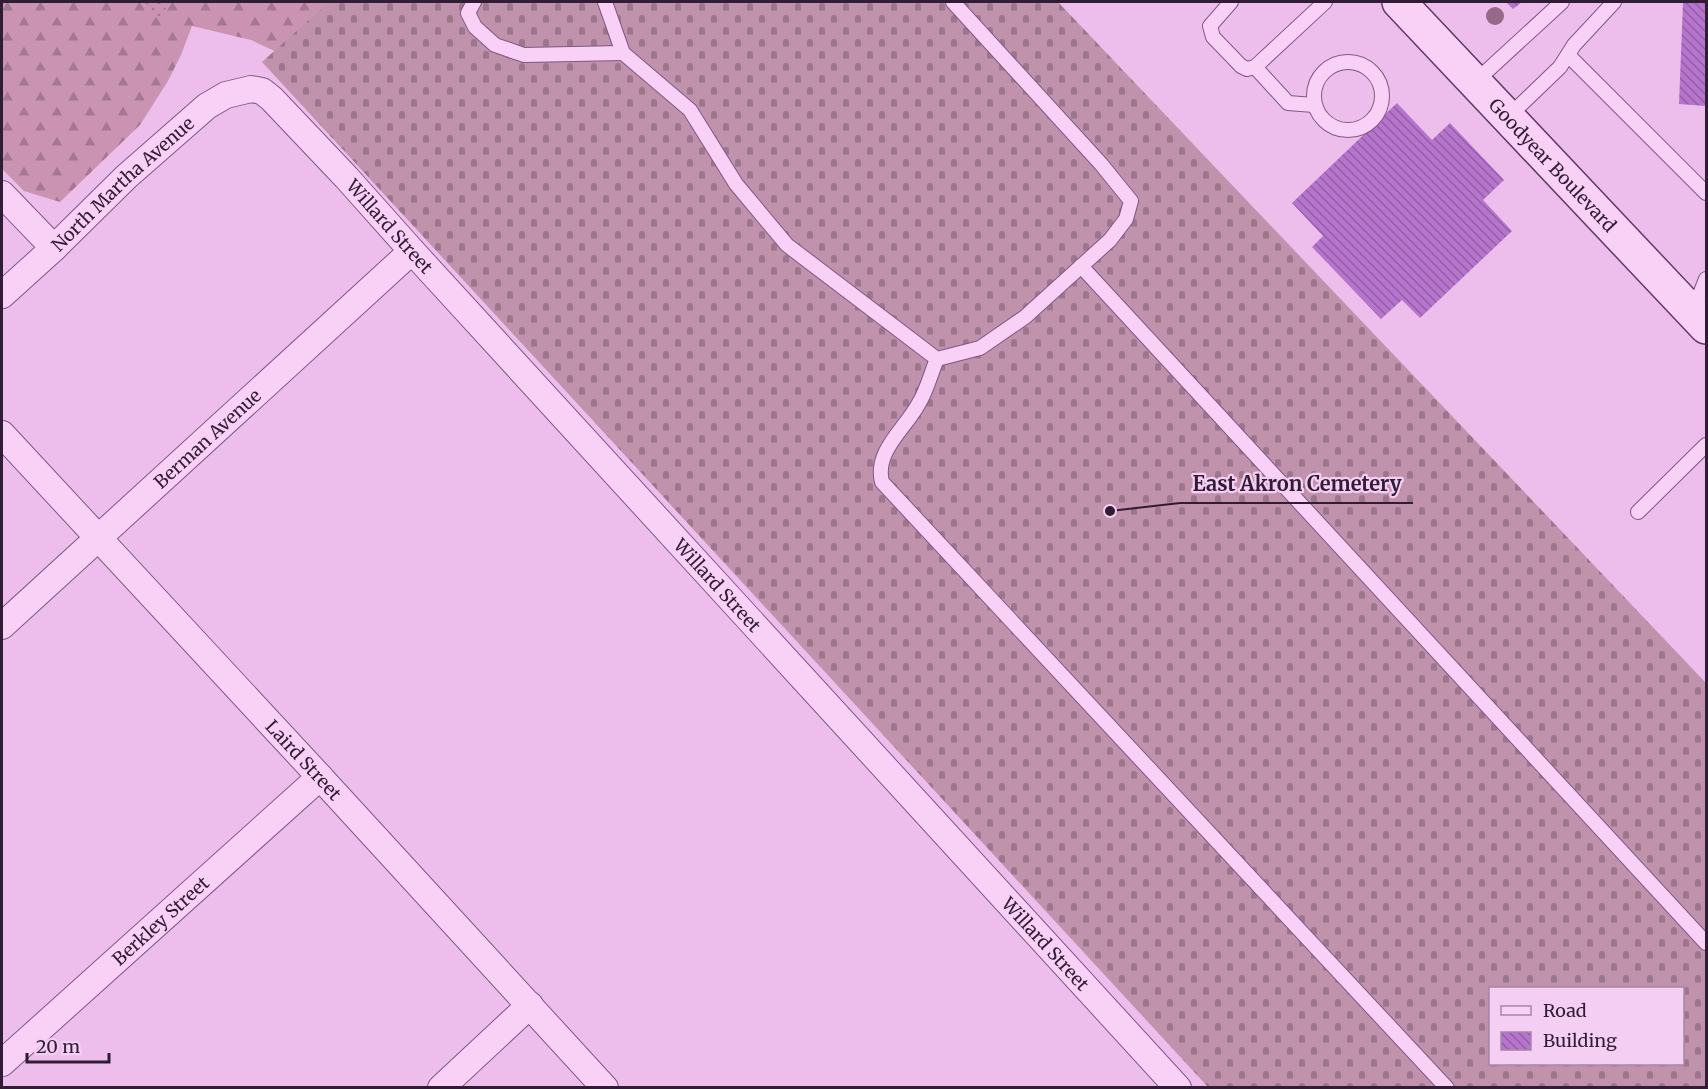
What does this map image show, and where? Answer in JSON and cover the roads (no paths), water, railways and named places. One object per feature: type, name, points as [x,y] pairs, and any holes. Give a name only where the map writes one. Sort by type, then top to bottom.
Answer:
[{"type":"street","name":"Goodyear Boulevard","points":[[1399,2],[1700,319]]},
{"type":"street","name":"North Martha Avenue","points":[[2,295],[190,119],[226,95],[251,89]]},
{"type":"street","name":"Willard Street","points":[[251,89],[262,91],[272,99],[346,177],[411,251],[1179,1088]]},
{"type":"street","points":[[2,194],[54,248]]},
{"type":"street","name":"Berman Avenue","points":[[2,626],[411,251]]},
{"type":"street","name":"Laird Street","points":[[2,434],[605,1088]]},
{"type":"street","name":"Berkley Street","points":[[2,1063],[320,777]]},
{"type":"street","points":[[441,1088],[530,1005]]},
{"type":"lane","points":[[474,2],[468,13],[475,27],[495,45],[524,55],[623,53]]},
{"type":"lane","points":[[605,2],[623,53],[690,110],[736,184],[787,245],[937,359]]},
{"type":"lane","points":[[937,359],[980,348],[1025,318],[1110,240],[1126,219],[1131,201],[1101,164],[953,2]]},
{"type":"lane","points":[[1231,2],[1210,26],[1213,37],[1241,66],[1247,69],[1255,67],[1325,2]]},
{"type":"lane","points":[[1475,82],[1562,2]]},
{"type":"lane","points":[[1508,117],[1560,67],[1574,45],[1614,2]]},
{"type":"lane","points":[[1568,55],[1707,193]]},
{"type":"lane","points":[[1351,62],[1361,65],[1377,79],[1381,89],[1382,101],[1371,122],[1350,131],[1327,124],[1319,116],[1314,105],[1313,94],[1321,74],[1340,63],[1351,62]]},
{"type":"lane","points":[[1255,67],[1288,104],[1314,105]]},
{"type":"lane","points":[[1081,266],[1707,943]]},
{"type":"lane","points":[[1700,319],[1707,279]]},
{"type":"lane","points":[[937,359],[920,403],[888,446],[879,471],[882,482],[1447,1088]]},
{"type":"lane","points":[[1638,512],[1707,445]]},
{"type":"place","name":"East Akron Cemetery","points":[[1110,511]]}]
